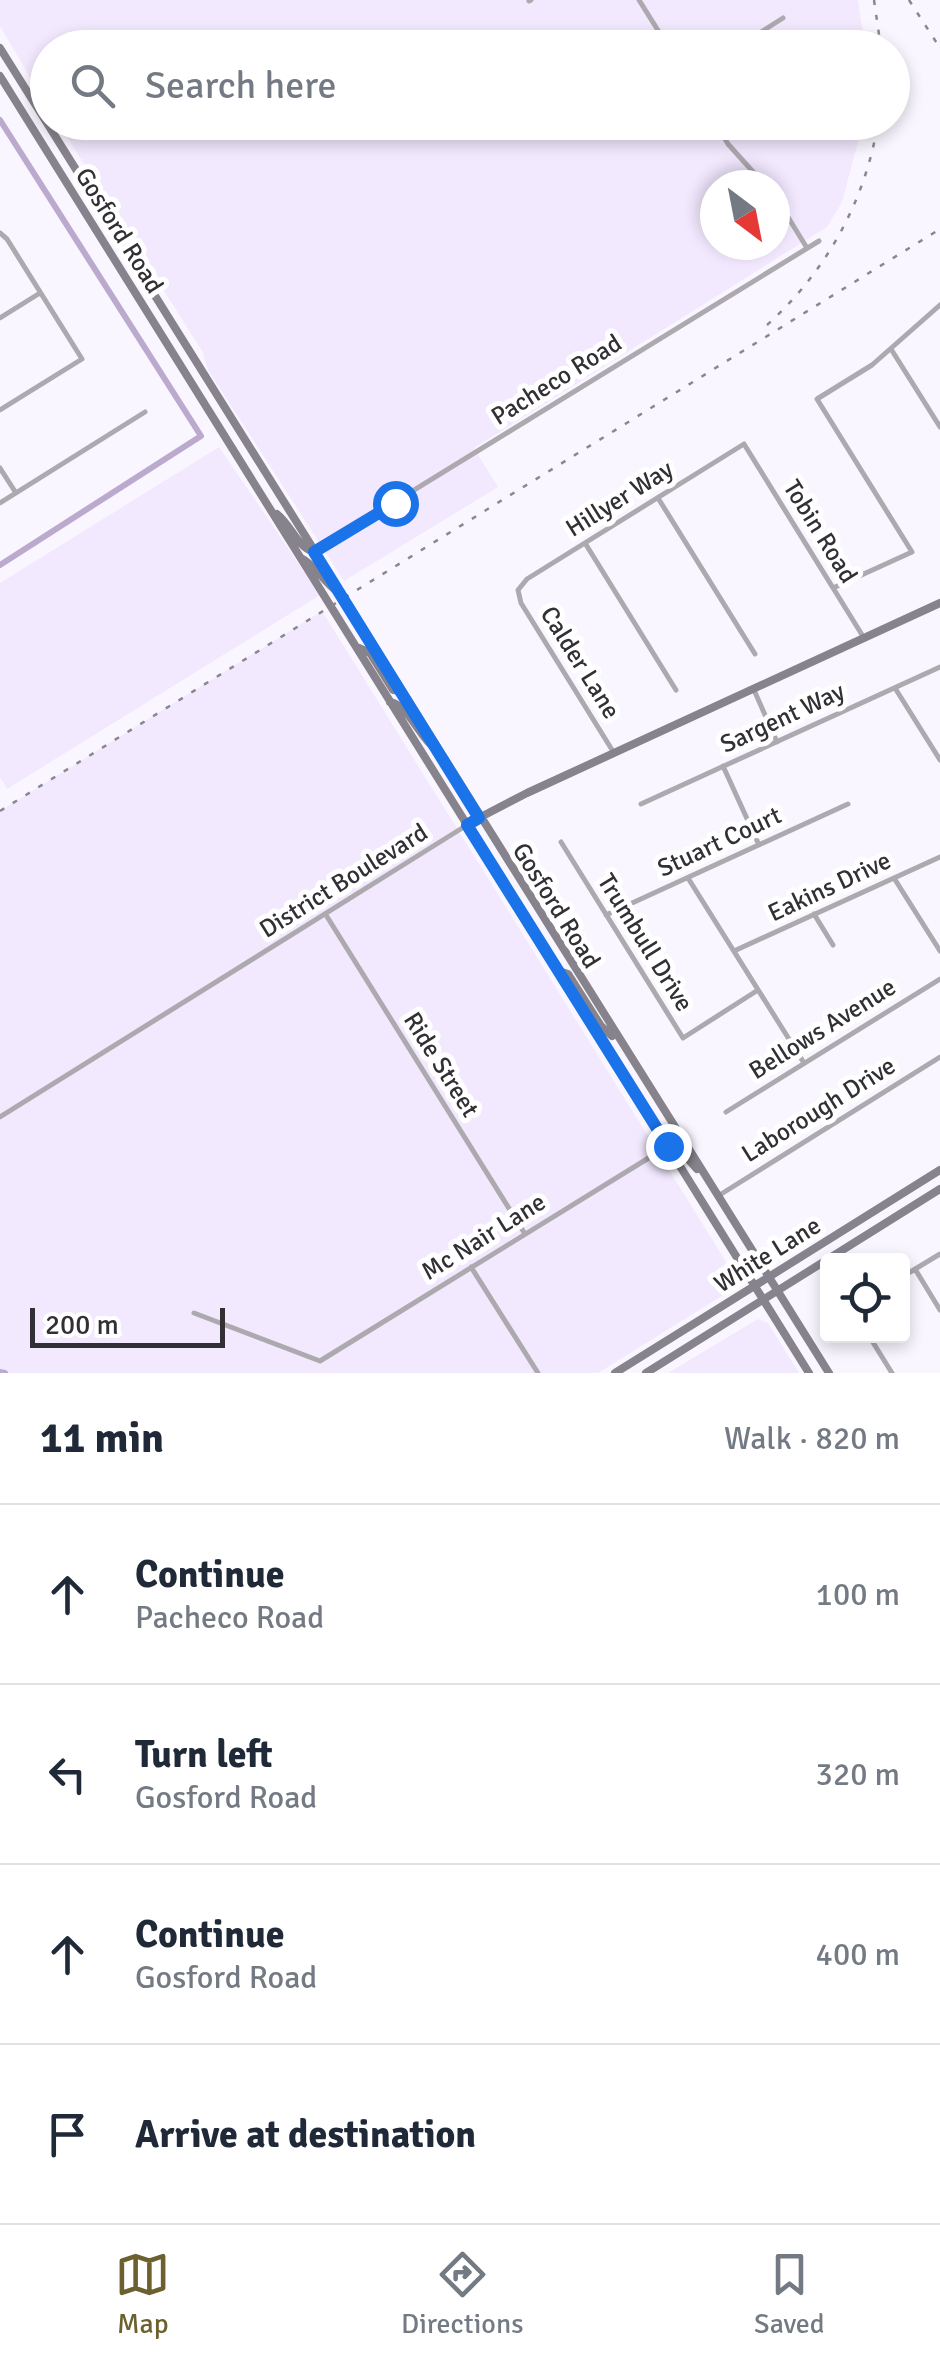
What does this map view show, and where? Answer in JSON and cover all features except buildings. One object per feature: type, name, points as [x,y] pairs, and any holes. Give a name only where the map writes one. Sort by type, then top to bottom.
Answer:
[{"type":"main road","name":"Gosford Road","points":[[0,48],[30,96]]},
{"type":"main road","name":"Gosford Road","points":[[0,76],[30,124]]},
{"type":"main road","name":"Gosford Road","points":[[40,140],[809,1373]]},
{"type":"main road","name":"Gosford Road","points":[[57,140],[829,1373]]},
{"type":"main road","points":[[270,508],[285,520],[301,546],[314,552]]},
{"type":"main road","points":[[300,557],[341,594]]},
{"type":"main road","name":"District Boulevard","points":[[467,825],[614,753],[940,604]]},
{"type":"main road","points":[[356,646],[370,653],[393,690],[402,691]]},
{"type":"main road","points":[[390,702],[402,706],[424,741],[439,752]]},
{"type":"main road","points":[[559,971],[568,974],[602,1026],[622,1046]]},
{"type":"main road","points":[[668,1146],[681,1152],[715,1192]]},
{"type":"main road","name":"White Lane","points":[[615,1373],[940,1170]]},
{"type":"main road","name":"White Lane","points":[[646,1373],[940,1189]]},
{"type":"street","points":[[640,0],[658,30]]},
{"type":"street","points":[[764,30],[783,18]]},
{"type":"street","points":[[726,140],[751,170]]},
{"type":"street","points":[[790,220],[807,248]]},
{"type":"street","points":[[0,233],[82,359],[0,410]]},
{"type":"street","name":"Pacheco Road","points":[[314,552],[820,240]]},
{"type":"street","points":[[0,318],[40,293]]},
{"type":"street","points":[[833,588],[912,552],[818,399],[872,365],[940,305]]},
{"type":"street","points":[[891,349],[940,428]]},
{"type":"street","points":[[0,503],[145,412]]},
{"type":"street","name":"Hillyer Way","points":[[518,590],[527,579],[744,444]]},
{"type":"street","name":"Tobin Road","points":[[744,444],[864,638]]},
{"type":"street","points":[[0,468],[16,493]]},
{"type":"street","points":[[658,498],[755,654]]},
{"type":"street","points":[[585,543],[676,690]]},
{"type":"street","name":"Calder Lane","points":[[518,590],[520,602],[614,753]]},
{"type":"street","name":"Sargent Way","points":[[641,804],[940,667]]},
{"type":"street","points":[[895,688],[940,760]]},
{"type":"street","points":[[753,689],[777,742]]},
{"type":"street","points":[[723,766],[759,845]]},
{"type":"street","name":"Stuart Court","points":[[606,915],[848,804]]},
{"type":"street","name":"District Boulevard","points":[[0,1117],[467,825]]},
{"type":"street","name":"Trumbull Drive","points":[[561,842],[683,1038],[758,990]]},
{"type":"street","name":"Eakins Drive","points":[[734,951],[940,857]]},
{"type":"street","points":[[688,878],[804,1064]]},
{"type":"street","points":[[894,878],[940,951]]},
{"type":"street","points":[[814,914],[833,944]]},
{"type":"street","name":"Ride Street","points":[[326,915],[525,1234]]},
{"type":"street","name":"Bellows Avenue","points":[[726,1112],[940,978]]},
{"type":"street","name":"Laborough Drive","points":[[715,1192],[940,1057]]},
{"type":"street","name":"Mc Nair Lane","points":[[194,1313],[320,1361],[668,1146]]},
{"type":"street","points":[[910,1273],[940,1254]]},
{"type":"street","points":[[471,1267],[538,1373]]},
{"type":"street","points":[[915,1270],[940,1310]]},
{"type":"street","points":[[873,1343],[892,1373]]},
{"type":"shaded area","points":[[0,0],[858,0],[862,30],[30,30],[30,77],[0,26]]},
{"type":"shaded area","points":[[69,140],[858,140],[842,202],[827,227],[790,250],[790,170],[700,170],[700,260],[774,260],[474,448],[498,487],[344,581],[208,370],[202,351]]},
{"type":"shaded area","points":[[219,447],[320,595],[7,789],[0,777],[0,583]]},
{"type":"shaded area","points":[[322,611],[738,1281],[736,1287],[598,1373],[0,1373],[0,811]]},
{"type":"shaded area","points":[[758,1319],[768,1323],[799,1373],[668,1373]]},
{"type":"waterway","points":[[0,120],[201,436],[0,565]]},
{"type":"waterway","points":[[0,1372],[5,1373]]},
{"type":"railway","points":[[874,0],[878,30]]},
{"type":"railway","points":[[909,0],[940,48]]},
{"type":"railway","points":[[767,325],[808,282],[840,233],[864,179],[874,140]]},
{"type":"railway","points":[[0,811],[940,229]]},
{"type":"route","points":[[395,503],[314,552],[479,818],[467,825],[668,1146]]}]
